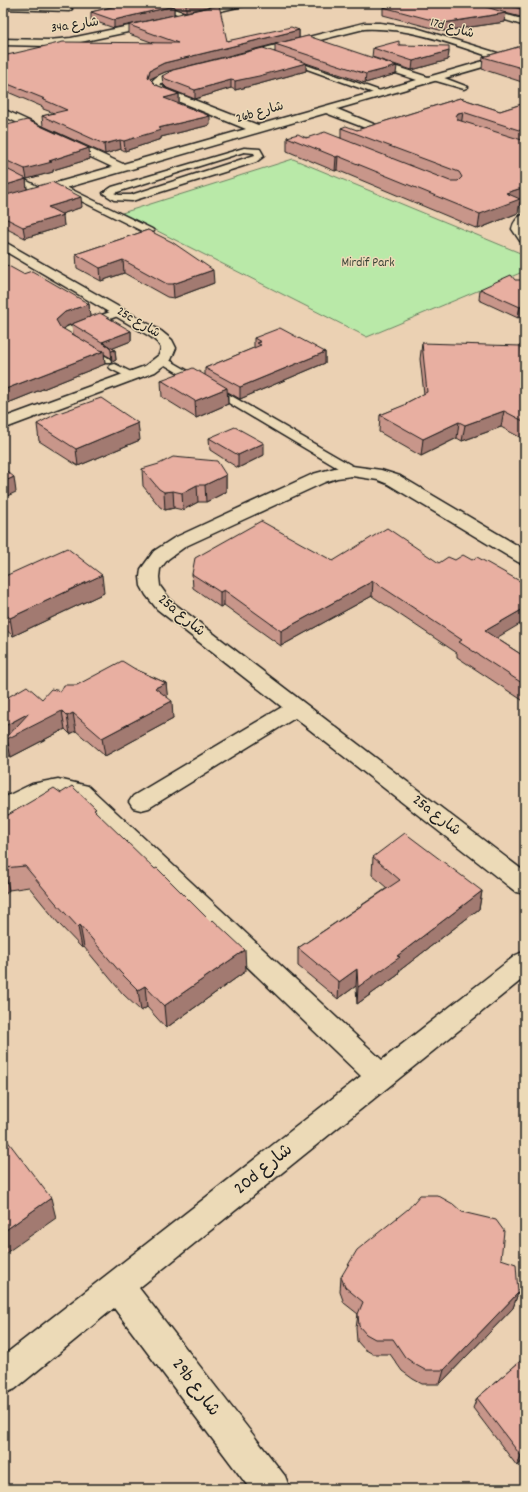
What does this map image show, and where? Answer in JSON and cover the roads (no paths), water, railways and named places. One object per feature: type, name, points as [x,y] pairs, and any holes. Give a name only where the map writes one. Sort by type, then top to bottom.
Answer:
[{"type":"street","name":"34a شارع","points":[[3,42],[48,43],[76,40],[243,3]]},
{"type":"street","points":[[455,3],[525,23]]},
{"type":"street","points":[[481,3],[525,15]]},
{"type":"street","name":"17d شارع","points":[[230,59],[364,26],[388,25],[504,58]]},
{"type":"street","points":[[307,40],[325,46]]},
{"type":"street","name":"26b شارع","points":[[3,202],[525,52]]},
{"type":"street","points":[[361,58],[432,79]]},
{"type":"street","points":[[199,67],[162,77],[155,85],[162,90],[257,129]]},
{"type":"street","points":[[326,109],[376,126],[352,133]]},
{"type":"street","points":[[3,112],[121,167]]},
{"type":"street","points":[[525,218],[519,224],[518,229],[525,238]]},
{"type":"street","name":"25c شارع","points":[[3,245],[164,339],[168,346],[168,353],[164,360],[150,369],[3,424]]},
{"type":"street","name":"25a شارع","points":[[525,558],[394,480],[367,472],[352,471],[335,473],[319,478],[180,542],[166,550],[155,560],[150,571],[149,583],[154,595],[164,605],[525,885]]},
{"type":"street","points":[[141,802],[296,708]]},
{"type":"street","points":[[3,808],[43,788],[56,786],[69,788],[80,792],[380,1076]]},
{"type":"street","name":"20d شارع","points":[[3,1377],[525,962]]},
{"type":"street","name":"29b شارع","points":[[118,1287],[272,1489]]},
{"type":"lane","points":[[176,4],[159,8],[189,16]]},
{"type":"lane","points":[[3,7],[70,9]]},
{"type":"lane","points":[[261,52],[382,93]]},
{"type":"lane","points":[[432,79],[464,87]]},
{"type":"lane","points":[[200,145],[220,156],[244,150],[257,151],[261,153],[260,156],[253,160],[132,198],[117,198],[107,193],[115,189],[202,163],[220,156]]},
{"type":"lane","points":[[3,172],[40,191]]},
{"type":"lane","points":[[58,186],[149,231]]},
{"type":"lane","points":[[119,312],[71,329],[64,333],[66,337],[131,376]]},
{"type":"lane","points":[[164,360],[352,471]]},
{"type":"park label","name":"Mirdif Park","points":[[368,263]]}]
